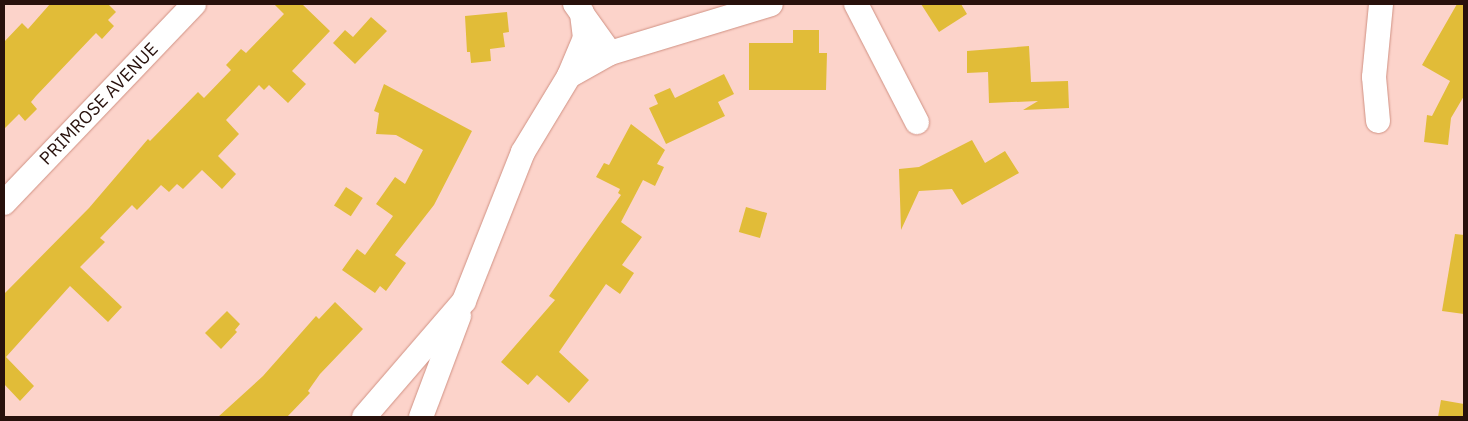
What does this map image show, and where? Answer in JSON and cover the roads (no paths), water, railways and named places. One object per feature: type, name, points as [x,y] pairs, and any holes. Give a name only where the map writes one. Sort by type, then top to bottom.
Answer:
[{"type":"street","name":"PRIMROSE AVENUE","points":[[4,203],[194,4]]},
{"type":"street","points":[[569,76],[610,53],[771,4]]},
{"type":"street","points":[[856,4],[917,122]]},
{"type":"street","points":[[1378,121],[1374,77],[1381,4]]},
{"type":"street","points":[[579,8],[610,53]]},
{"type":"street","points":[[421,417],[464,301],[523,152],[569,76],[585,38],[579,8]]},
{"type":"street","points":[[364,417],[464,301]]}]
